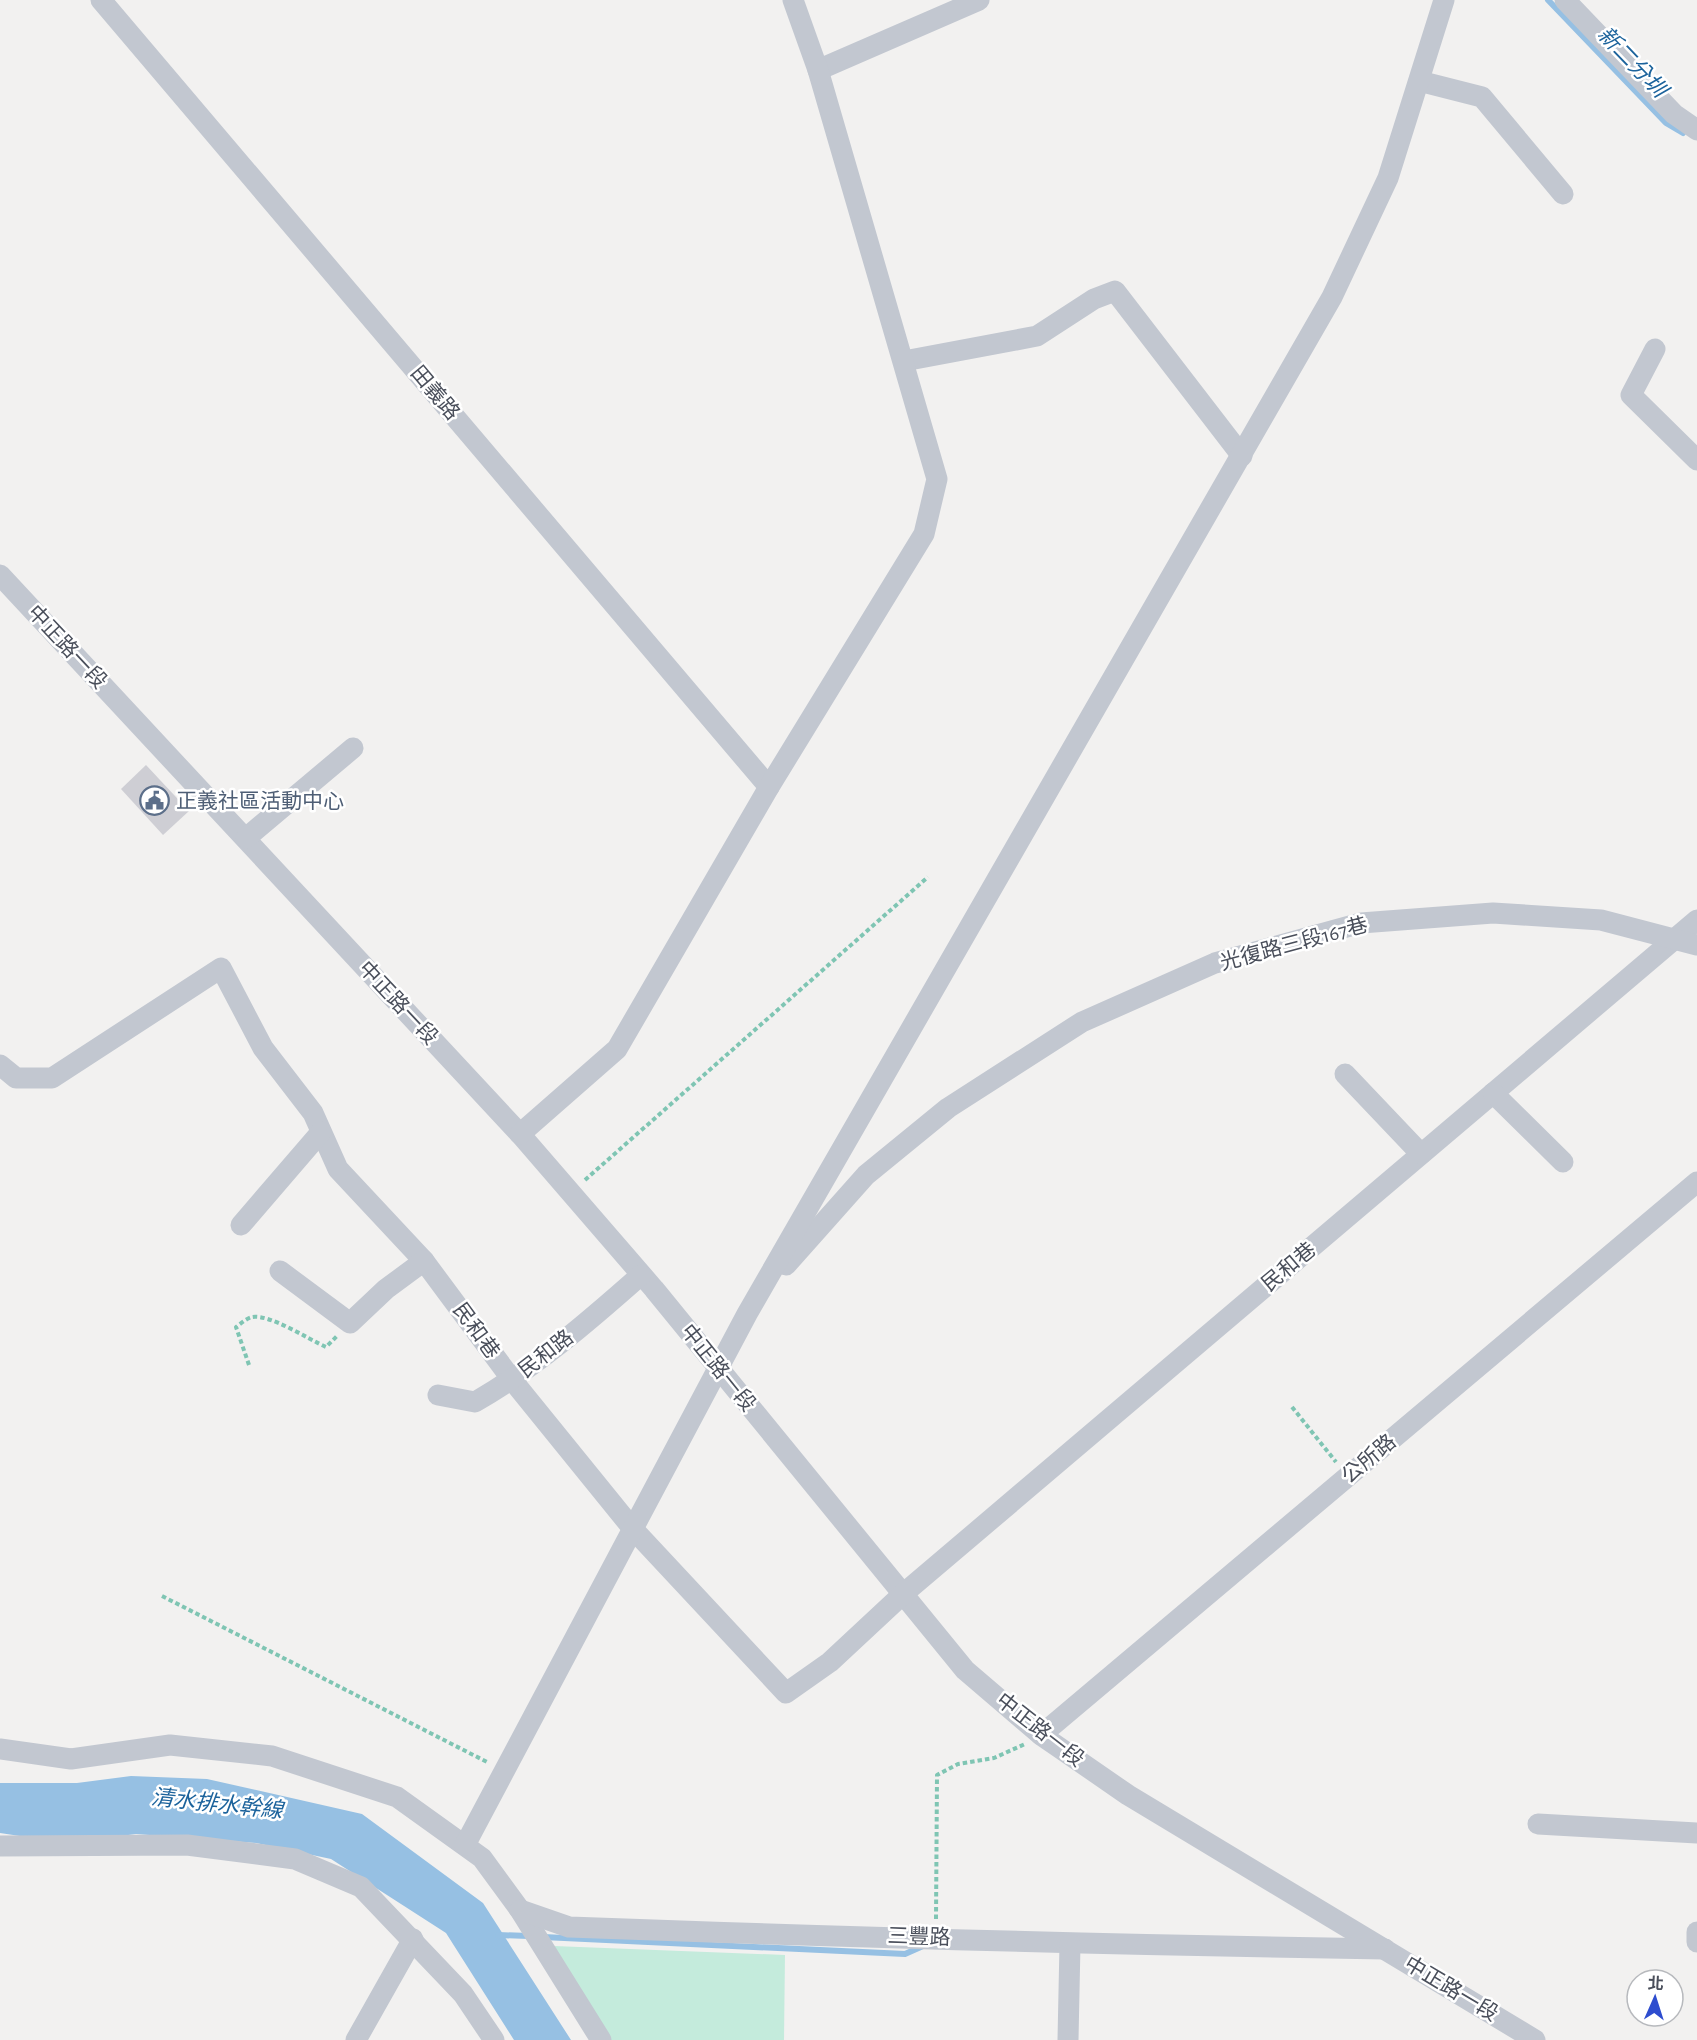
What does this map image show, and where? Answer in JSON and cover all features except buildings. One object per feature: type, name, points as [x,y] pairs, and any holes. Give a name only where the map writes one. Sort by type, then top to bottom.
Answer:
[{"type":"street","name":"田義路","points":[[101,0],[769,787]]},
{"type":"street","points":[[520,1134],[617,1049],[769,787],[924,534],[937,479],[818,70],[793,0]]},
{"type":"street","points":[[818,70],[980,0]]},
{"type":"street","points":[[474,1852],[506,1771],[747,1314],[1332,297],[1388,178],[1444,0]]},
{"type":"street","points":[[1565,0],[1674,114],[1697,130]]},
{"type":"street","points":[[1419,81],[1482,97],[1563,194]]},
{"type":"street","points":[[904,361],[1038,336],[1094,299],[1115,291],[1242,456]]},
{"type":"street","points":[[1655,349],[1631,395],[1697,460]]},
{"type":"street","name":"中正路一段","points":[[0,575],[520,1134],[641,1275],[965,1670],[1041,1735],[1128,1795],[1535,2040]]},
{"type":"street","points":[[246,838],[353,748]]},
{"type":"street","name":"光復路三段167巷","points":[[747,1314],[803,1244],[866,1175],[948,1108],[1082,1022],[1215,963],[1360,923],[1492,913],[1601,920],[1697,945]]},
{"type":"street","points":[[1675,939],[1697,920]]},
{"type":"street","name":"民和巷","points":[[0,1065],[16,1078],[52,1078],[221,968],[262,1048],[313,1113],[338,1169],[424,1261],[513,1381],[633,1529],[786,1693],[830,1662],[903,1594],[1675,939]]},
{"type":"street","points":[[1345,1074],[1421,1154]]},
{"type":"street","points":[[1493,1093],[1563,1162]]},
{"type":"street","points":[[241,1225],[321,1132]]},
{"type":"street","points":[[837,1155],[840,1167],[848,1172],[866,1175]]},
{"type":"street","name":"公所路","points":[[1041,1735],[1697,1182]]},
{"type":"street","points":[[280,1271],[350,1323],[386,1289],[424,1261]]},
{"type":"street","name":"民和路","points":[[438,1395],[476,1402],[513,1381],[586,1324],[641,1275]]},
{"type":"street","points":[[0,1749],[72,1759],[170,1745],[272,1756],[397,1797],[474,1852],[531,1928],[601,2040]]},
{"type":"street","points":[[1538,1824],[1697,1833]]},
{"type":"street","points":[[0,1846],[187,1845],[295,1859],[361,1887],[463,1994],[494,2040]]},
{"type":"street","name":"三豐路","points":[[531,1928],[569,1927],[942,1938],[1070,1944],[1386,1949]]},
{"type":"street","points":[[1697,1932],[1697,1942]]},
{"type":"street","points":[[356,2040],[413,1939]]},
{"type":"street","points":[[1068,2040],[1070,1944]]},
{"type":"path","points":[[570,1192],[928,877]]},
{"type":"path","points":[[249,1365],[236,1327],[251,1317],[272,1319],[326,1347],[350,1323]]},
{"type":"path","points":[[1292,1407],[1348,1477]]},
{"type":"path","points":[[162,1596],[506,1771]]},
{"type":"path","points":[[942,1938],[937,1775],[958,1764],[994,1758],[1015,1750],[1041,1735]]},
{"type":"green space","points":[[554,1946],[785,1955],[784,2040],[605,2040]]},
{"type":"water","name":"清水排水幹線","points":[[131,1776],[207,1779],[362,1814],[483,1903],[571,2040],[514,2040],[446,1933],[331,1859],[256,1843],[136,1834],[66,1843],[0,1833],[0,1783],[77,1783]]},
{"type":"waterway","name":"新二分圳","points":[[1548,0],[1666,123],[1683,133]]},
{"type":"waterway","points":[[498,1935],[529,1936]]},
{"type":"waterway","points":[[543,1937],[905,1954],[923,1946]]},
{"type":"place","name":"正義社區活動中心","points":[[155,801]]}]
